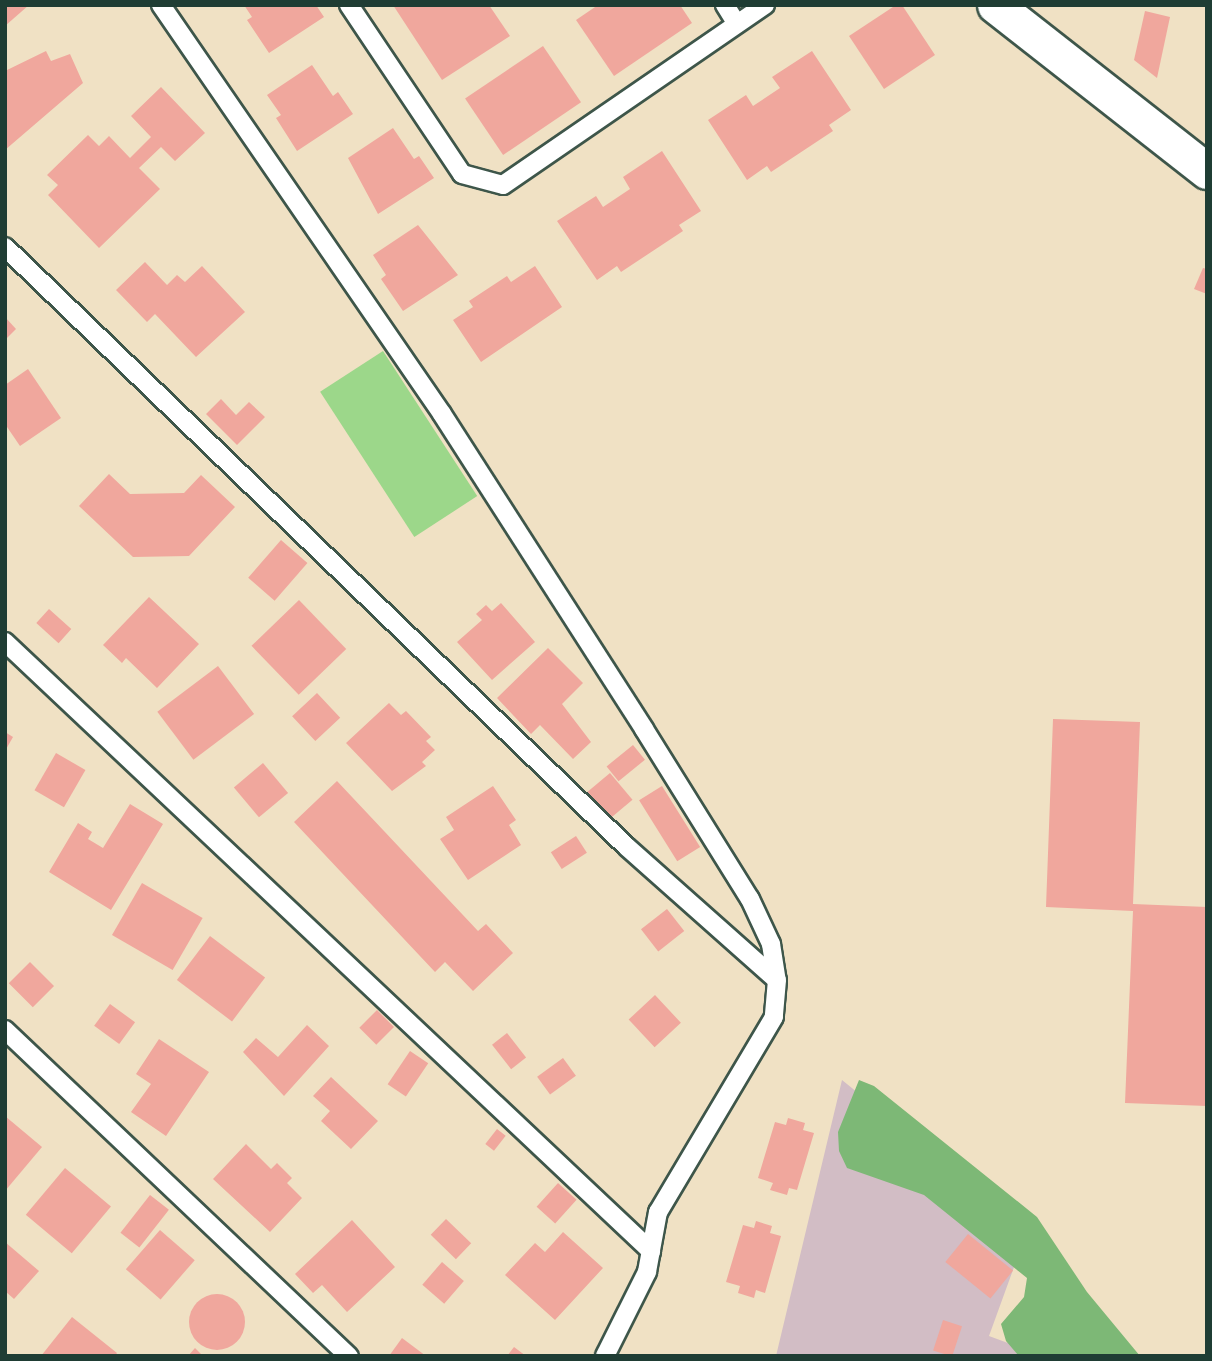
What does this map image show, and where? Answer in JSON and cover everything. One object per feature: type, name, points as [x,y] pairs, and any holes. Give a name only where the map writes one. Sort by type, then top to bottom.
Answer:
[{"type":"street","points":[[995,5],[1207,171]]},
{"type":"lane","points":[[161,5],[434,403],[750,899],[771,944],[777,980],[774,1017],[658,1212],[647,1272],[605,1356]]},
{"type":"lane","points":[[349,5],[462,174],[503,185],[765,5]]},
{"type":"lane","points":[[725,5],[737,24]]},
{"type":"lane","points":[[5,247],[627,847],[777,980]]},
{"type":"lane","points":[[5,642],[651,1251]]},
{"type":"lane","points":[[5,1030],[349,1356]]},
{"type":"shaded area","points":[[842,1080],[931,1152],[1030,1223],[989,1336],[1043,1356],[776,1356]]},
{"type":"green space","points":[[383,351],[477,496],[414,537],[320,392]]},
{"type":"green space","points":[[859,1080],[874,1086],[1037,1217],[1087,1292],[1140,1356],[1018,1355],[1006,1341],[1001,1324],[1024,1297],[1027,1278],[924,1195],[847,1168],[839,1151],[838,1132]]},
{"type":"building","points":[[5,5],[29,5],[5,26]]},
{"type":"building","points":[[244,5],[316,5],[324,17],[269,53],[247,20],[252,17]]},
{"type":"building","points":[[393,5],[489,5],[510,36],[442,80]]},
{"type":"building","points":[[598,5],[680,5],[692,23],[614,76],[576,20]]},
{"type":"building","points":[[896,5],[902,5],[935,55],[884,89],[849,36]]},
{"type":"building","points":[[1145,11],[1170,17],[1157,78],[1134,60]]},
{"type":"building","points":[[543,46],[581,102],[503,155],[465,99]]},
{"type":"building","points":[[46,51],[51,61],[70,54],[83,83],[5,150],[5,71]]},
{"type":"building","points":[[812,51],[851,110],[829,125],[833,131],[771,172],[767,166],[747,180],[708,120],[746,95],[753,106],[780,88],[772,77]]},
{"type":"building","points":[[312,65],[333,96],[338,92],[353,114],[297,151],[276,118],[281,115],[267,95]]},
{"type":"building","points":[[161,87],[205,133],[175,161],[161,147],[139,168],[160,189],[99,248],[48,195],[58,185],[47,175],[88,135],[99,146],[109,136],[130,158],[151,137],[131,116]]},
{"type":"building","points":[[393,128],[414,159],[419,156],[434,178],[378,214],[348,158]]},
{"type":"building","points":[[662,151],[701,211],[679,225],[683,231],[621,272],[617,266],[597,280],[557,221],[596,196],[603,207],[630,189],[623,177]]},
{"type":"building","points":[[418,225],[458,275],[403,311],[381,279],[386,275],[373,255]]},
{"type":"building","points":[[145,262],[167,285],[177,275],[185,282],[202,266],[245,312],[196,357],[155,314],[147,322],[116,290]]},
{"type":"building","points":[[535,266],[562,307],[481,362],[453,320],[473,307],[469,301],[507,276],[511,282]]},
{"type":"building","points":[[1203,268],[1207,269],[1207,294],[1194,289]]},
{"type":"building","points":[[5,317],[16,329],[5,340]]},
{"type":"building","points":[[28,369],[61,418],[20,446],[5,424],[5,385]]},
{"type":"building","points":[[221,399],[236,415],[249,402],[265,417],[237,445],[206,414]]},
{"type":"building","points":[[109,474],[130,494],[184,493],[201,475],[235,507],[189,556],[133,557],[79,506]]},
{"type":"building","points":[[281,540],[307,563],[275,601],[248,578]]},
{"type":"building","points":[[149,597],[199,644],[157,688],[126,658],[122,663],[103,645]]},
{"type":"building","points":[[299,600],[346,649],[299,695],[252,646]]},
{"type":"building","points":[[501,603],[535,642],[492,680],[457,642],[482,620],[476,614],[486,605],[492,611]]},
{"type":"building","points":[[49,609],[71,629],[59,643],[36,623]]},
{"type":"building","points":[[548,648],[583,683],[562,704],[591,742],[573,759],[540,725],[531,734],[497,698]]},
{"type":"building","points":[[218,666],[254,714],[193,760],[157,712]]},
{"type":"building","points":[[317,693],[340,718],[315,741],[292,716]]},
{"type":"building","points":[[389,703],[401,715],[406,711],[431,737],[426,741],[435,750],[422,762],[426,766],[392,791],[346,743]]},
{"type":"building","points":[[1053,719],[1140,722],[1133,904],[1207,907],[1207,1106],[1125,1103],[1133,911],[1046,907]]},
{"type":"building","points":[[5,732],[13,737],[5,751]]},
{"type":"building","points":[[633,745],[645,760],[619,781],[607,766]]},
{"type":"building","points":[[56,753],[85,770],[64,807],[34,790]]},
{"type":"building","points":[[263,763],[288,793],[259,817],[234,787]]},
{"type":"building","points":[[610,773],[632,800],[610,819],[587,792]]},
{"type":"building","points":[[337,781],[478,931],[486,924],[513,953],[473,991],[445,962],[435,972],[294,822]]},
{"type":"building","points":[[493,786],[516,820],[509,825],[521,845],[468,880],[440,839],[454,830],[446,817]]},
{"type":"building","points":[[662,786],[700,847],[677,861],[639,800]]},
{"type":"building","points":[[130,804],[163,824],[111,910],[49,872],[78,823],[92,832],[88,839],[103,848]]},
{"type":"building","points":[[576,836],[587,853],[562,869],[551,852]]},
{"type":"building","points":[[142,883],[203,918],[173,970],[112,935]]},
{"type":"building","points":[[667,909],[684,931],[658,951],[641,929]]},
{"type":"building","points":[[210,936],[265,978],[232,1021],[177,980]]},
{"type":"building","points":[[30,962],[54,986],[33,1007],[9,983]]},
{"type":"building","points":[[655,995],[681,1023],[655,1047],[629,1020]]},
{"type":"building","points":[[110,1004],[135,1022],[119,1044],[94,1026]]},
{"type":"building","points":[[377,1010],[394,1027],[376,1045],[359,1028]]},
{"type":"building","points":[[307,1025],[329,1046],[284,1096],[243,1052],[256,1038],[278,1057]]},
{"type":"building","points":[[507,1033],[526,1057],[511,1069],[492,1045]]},
{"type":"building","points":[[159,1039],[209,1072],[166,1136],[131,1112],[151,1084],[136,1074]]},
{"type":"building","points":[[410,1051],[428,1063],[406,1096],[388,1084]]},
{"type":"building","points":[[563,1058],[576,1076],[550,1095],[537,1077]]},
{"type":"building","points":[[331,1077],[378,1121],[351,1149],[321,1121],[330,1111],[313,1096]]},
{"type":"building","points":[[5,1116],[42,1147],[5,1191]]},
{"type":"building","points":[[788,1118],[805,1123],[803,1130],[814,1133],[797,1190],[789,1188],[787,1195],[770,1190],[773,1183],[758,1178],[775,1122],[786,1125]]},
{"type":"building","points":[[497,1129],[506,1136],[494,1151],[485,1144]]},
{"type":"building","points":[[246,1144],[271,1169],[277,1163],[292,1178],[287,1183],[302,1198],[270,1232],[213,1179]]},
{"type":"building","points":[[65,1168],[111,1207],[72,1253],[26,1215]]},
{"type":"building","points":[[558,1183],[577,1200],[555,1224],[537,1207]]},
{"type":"building","points":[[150,1195],[169,1210],[139,1248],[120,1233]]},
{"type":"building","points":[[446,1219],[471,1243],[456,1259],[431,1235]]},
{"type":"building","points":[[352,1220],[395,1267],[347,1312],[322,1285],[313,1293],[295,1274]]},
{"type":"building","points":[[756,1221],[772,1226],[770,1233],[781,1236],[765,1293],[756,1290],[754,1298],[738,1293],[740,1286],[726,1282],[743,1225],[754,1228]]},
{"type":"building","points":[[160,1230],[195,1260],[161,1299],[126,1269]]},
{"type":"building","points":[[563,1232],[603,1268],[555,1320],[505,1275],[535,1243],[545,1252]]},
{"type":"building","points":[[968,1234],[1013,1271],[990,1298],[945,1262]]},
{"type":"building","points":[[5,1242],[39,1271],[14,1299],[5,1291]]},
{"type":"building","points":[[442,1262],[464,1281],[444,1304],[422,1285]]},
{"type":"building","points":[[211,1294],[223,1294],[233,1298],[241,1306],[245,1322],[241,1338],[233,1346],[223,1350],[211,1350],[201,1346],[193,1338],[189,1328],[189,1316],[193,1306],[201,1298]]},
{"type":"building","points":[[72,1317],[117,1353],[115,1356],[41,1356]]},
{"type":"building","points":[[943,1320],[962,1326],[952,1356],[933,1350]]},
{"type":"building","points":[[402,1338],[426,1356],[389,1356]]},
{"type":"building","points":[[514,1347],[526,1356],[507,1356]]},
{"type":"building","points":[[195,1348],[203,1356],[188,1356]]}]
